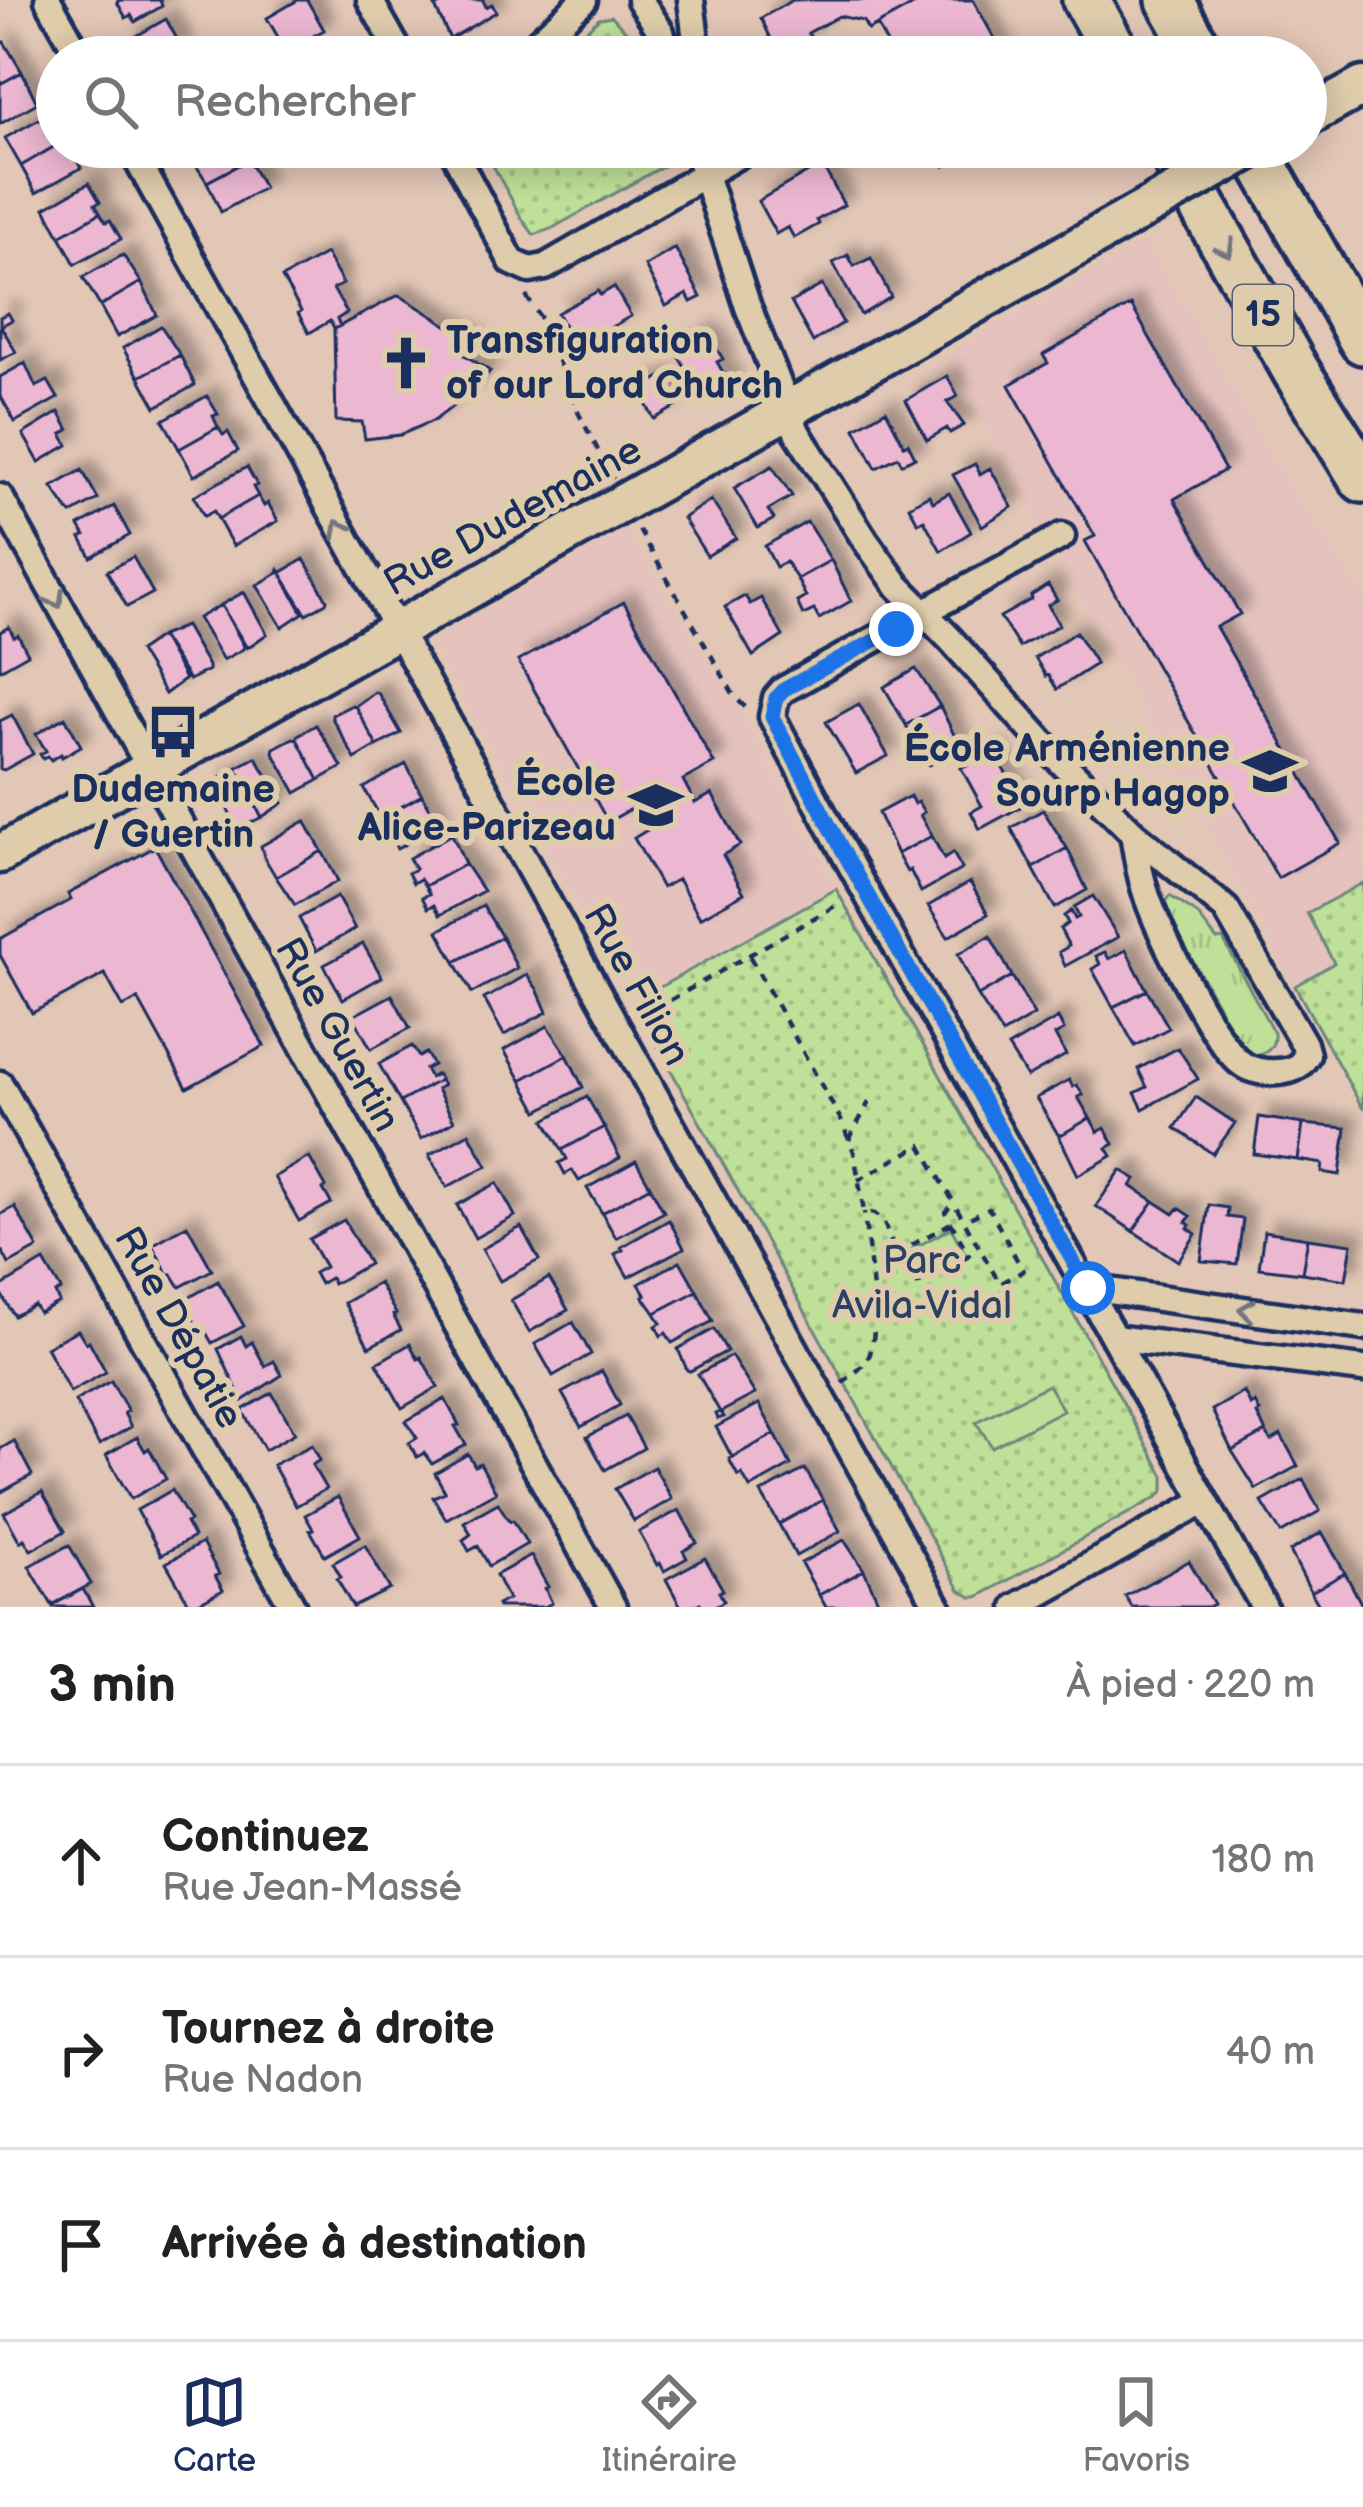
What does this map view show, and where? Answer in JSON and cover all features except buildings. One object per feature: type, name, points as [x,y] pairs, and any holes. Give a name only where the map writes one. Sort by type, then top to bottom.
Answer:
[{"type":"highway","points":[[1086,0],[1106,36]]},
{"type":"highway","points":[[1170,0],[1190,36]]},
{"type":"highway","name":"15","points":[[1181,168],[1363,479]]},
{"type":"highway","name":"15","points":[[1266,168],[1363,341]]},
{"type":"street","points":[[48,0],[68,36]]},
{"type":"street","points":[[370,0],[390,36]]},
{"type":"street","points":[[544,36],[584,0]]},
{"type":"street","points":[[640,0],[662,36]]},
{"type":"street","points":[[691,0],[695,36]]},
{"type":"street","points":[[1327,106],[1363,86]]},
{"type":"street","name":"Rue Filion","points":[[142,168],[938,1607]]},
{"type":"street","points":[[462,168],[512,262],[530,270],[544,267],[717,168]]},
{"type":"street","points":[[701,168],[748,307],[802,441],[838,501],[898,586],[1053,754],[1133,833],[1226,909],[1304,1044],[1306,1054],[1291,1071],[1268,1073],[1243,1066],[1212,1029],[1150,907],[1133,833]]},
{"type":"street","name":"Rue Dudemaine","points":[[0,854],[1217,168]]},
{"type":"street","name":"Rue Guertin","points":[[0,497],[613,1607]]},
{"type":"street","points":[[1062,536],[783,690],[772,707],[772,717],[1264,1607]]},
{"type":"street","name":"Rue Dépatie","points":[[0,1084],[293,1607]]},
{"type":"street","points":[[1088,1288],[1363,1327]]},
{"type":"street","points":[[1114,1338],[1363,1370]]},
{"type":"street","points":[[1016,1607],[1204,1501]]},
{"type":"path","points":[[526,296],[542,320],[588,434],[616,484]]},
{"type":"path","points":[[634,522],[735,698],[746,708]]},
{"type":"path","points":[[639,1018],[846,900]]},
{"type":"path","points":[[750,957],[841,1120],[859,1180],[873,1312],[872,1347],[862,1367],[842,1383]]},
{"type":"path","points":[[849,1140],[869,1102]]},
{"type":"path","points":[[859,1180],[921,1145],[953,1202],[1000,1284],[1023,1271],[988,1208],[964,1221]]},
{"type":"path","points":[[863,1212],[884,1222],[914,1286],[969,1256],[945,1212],[953,1202]]},
{"type":"path","points":[[896,1254],[951,1223]]},
{"type":"shaded area","name":"École Arménienne Sourp Hagop","points":[[1147,241],[1281,472],[1363,594],[1363,947],[1295,986],[947,354]]},
{"type":"shaded area","name":"École Alice-Parizeau","points":[[626,530],[744,720],[836,889],[633,1002],[436,642],[444,632]]},
{"type":"green space","points":[[612,16],[630,36],[581,36],[599,18]]},
{"type":"green space","points":[[494,168],[660,168],[551,229],[534,235]]},
{"type":"green space","points":[[1363,883],[1363,1109],[1295,986],[1334,963],[1307,913]]},
{"type":"green space","name":"Parc Avila-Vidal","points":[[836,889],[1164,1476],[1159,1496],[978,1597],[960,1590],[633,1002]]},
{"type":"green space","points":[[1170,896],[1197,914],[1217,940],[1223,939],[1274,1033],[1266,1052],[1253,1055],[1242,1049],[1162,905]]},
{"type":"green space","points":[[951,1228],[965,1253],[917,1279],[903,1254]]},
{"type":"green space","points":[[1048,1385],[1063,1410],[992,1447],[976,1422]]},
{"type":"place","name":"Transfiguration of our Lord Church","points":[[406,363]]},
{"type":"place","name":"Dudemaine / Guertin","points":[[173,732]]},
{"type":"place","name":"École Arménienne Sourp Hagop","points":[[1270,771]]},
{"type":"place","name":"École Alice-Parizeau","points":[[656,805]]},
{"type":"route","points":[[896,629],[783,690],[772,707],[772,717],[1088,1288]]}]
